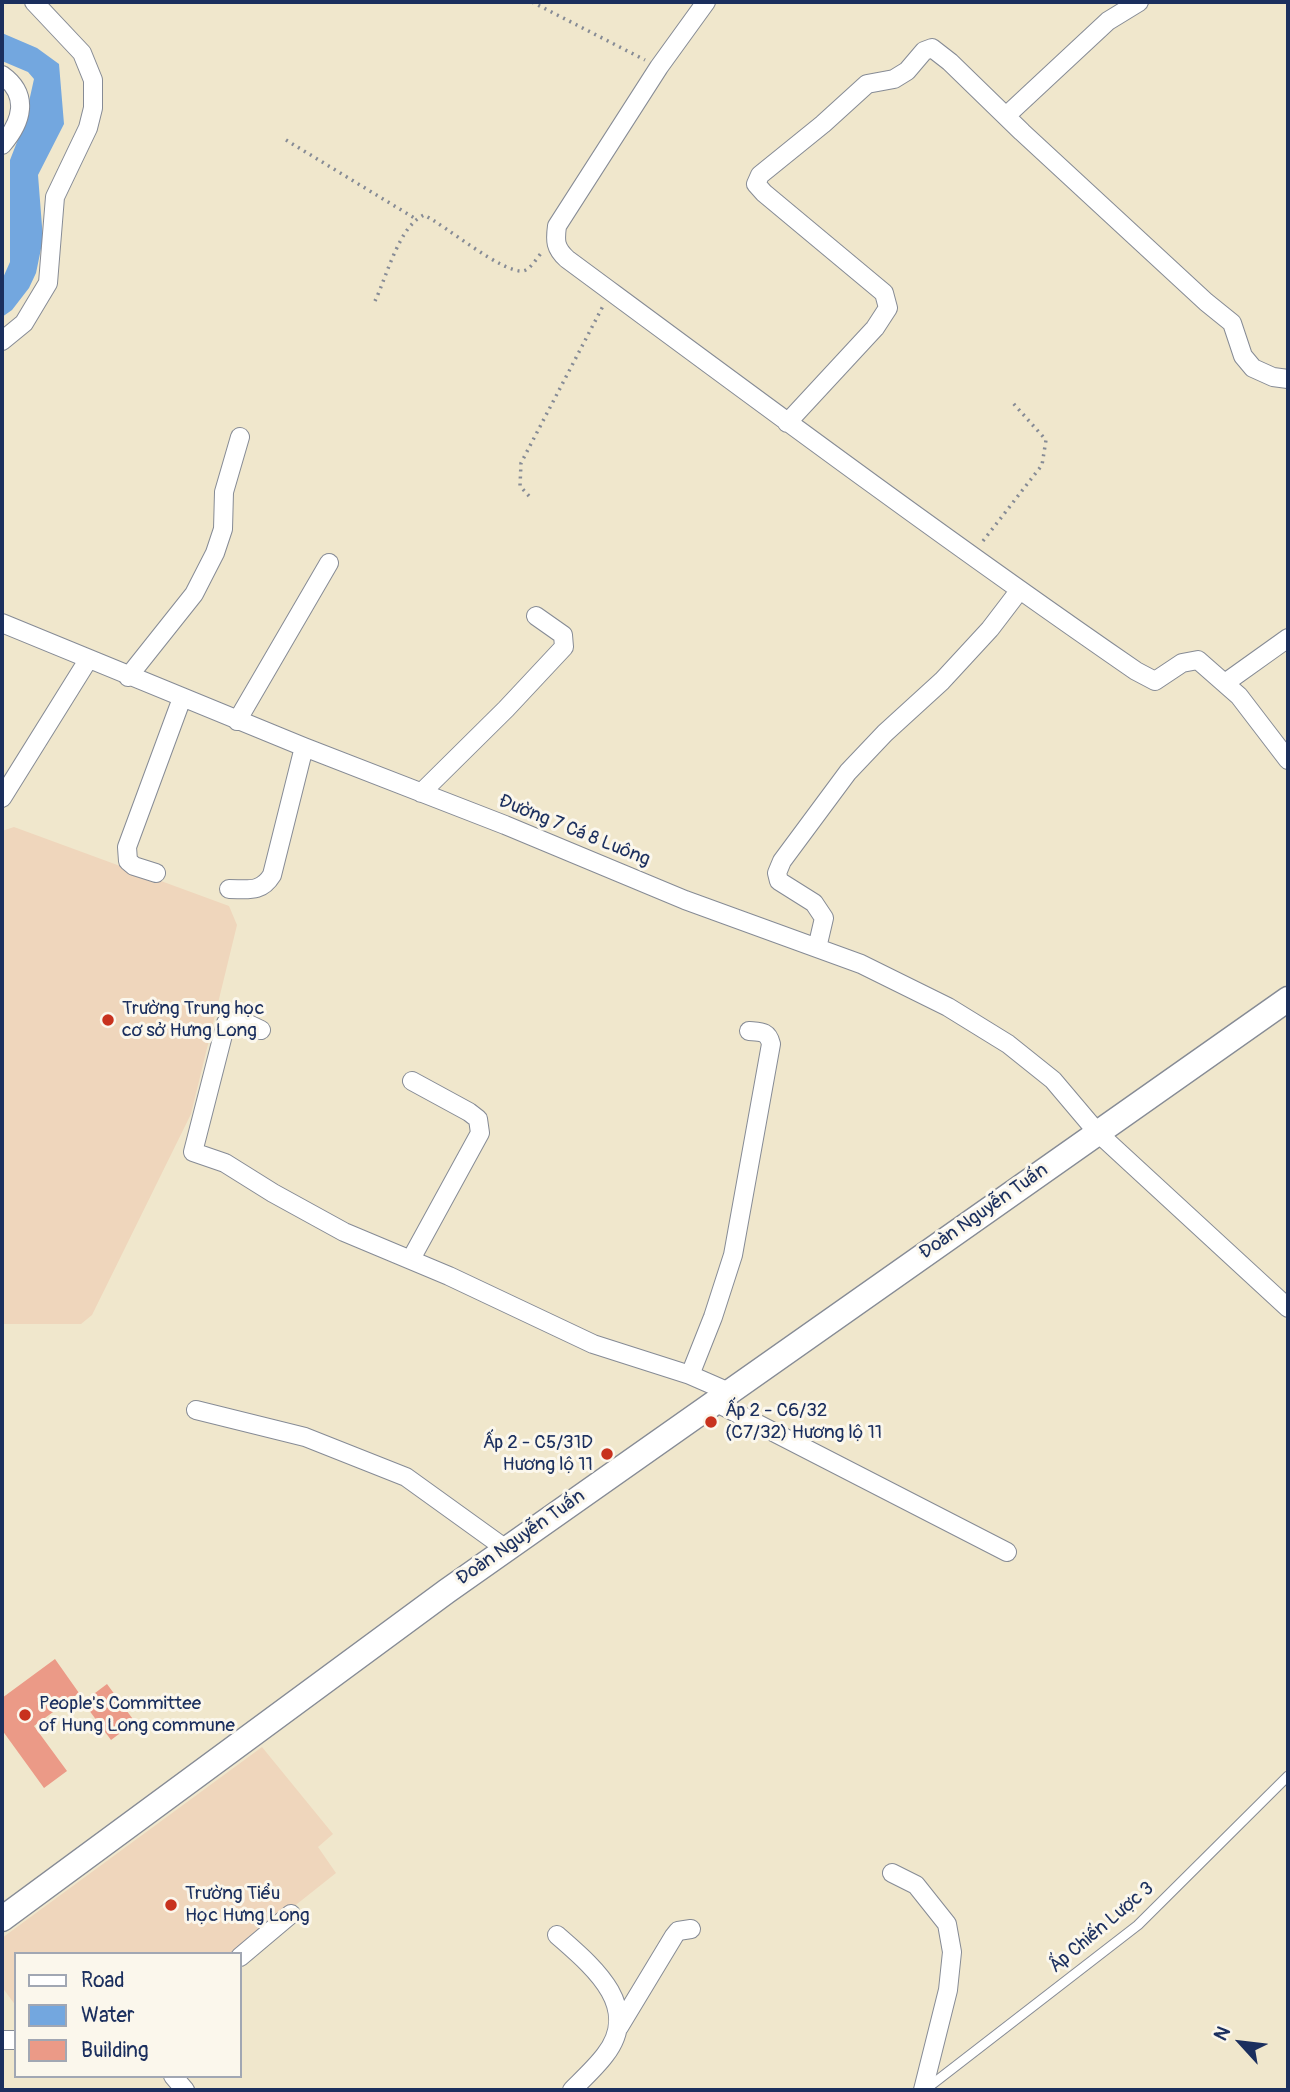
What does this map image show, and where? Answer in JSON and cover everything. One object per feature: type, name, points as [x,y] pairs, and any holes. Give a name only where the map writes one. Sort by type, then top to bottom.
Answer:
[{"type":"main road","name":"Đoàn Nguyễn Tuấn","points":[[2,1919],[506,1549],[1288,999]]},
{"type":"street","points":[[2,341],[24,323],[48,283],[55,197],[88,128],[93,108],[93,80],[82,53],[34,2]]},
{"type":"street","points":[[706,2],[659,67],[557,226],[555,238],[558,250],[566,259],[787,423],[1136,671],[1154,681],[1182,663],[1198,660],[1239,696],[1288,760]]},
{"type":"street","points":[[1006,116],[1108,21],[1139,2]]},
{"type":"street","points":[[787,423],[874,328],[887,308],[884,293],[756,184],[760,175],[867,84],[894,79],[907,71],[924,51],[933,48],[1206,302],[1232,323],[1243,356],[1253,368],[1273,377],[1288,379]]},
{"type":"street","points":[[2,75],[12,82],[20,97],[19,118],[2,145]]},
{"type":"street","points":[[128,677],[194,594],[215,553],[223,529],[224,492],[240,437]]},
{"type":"street","points":[[237,721],[329,563]]},
{"type":"street","points":[[817,948],[824,918],[814,903],[779,881],[777,873],[782,861],[848,772],[885,733],[942,681],[990,629],[1019,590]]},
{"type":"street","points":[[421,793],[564,647],[563,635],[536,615]]},
{"type":"street","name":"Đường 7 Cá 8 Luông","points":[[2,623],[128,677],[685,900],[861,964],[948,1007],[1008,1044],[1054,1080],[1097,1132],[1288,1308]]},
{"type":"street","points":[[1225,684],[1288,638]]},
{"type":"street","points":[[2,798],[88,660]]},
{"type":"street","points":[[156,873],[134,866],[128,861],[127,847],[182,698]]},
{"type":"street","points":[[229,889],[256,889],[266,885],[272,875],[304,747]]},
{"type":"street","points":[[261,1030],[240,1020],[226,1023],[193,1152],[225,1163],[344,1232],[411,1259],[593,1344],[690,1375],[722,1397],[1007,1552]]},
{"type":"street","points":[[690,1375],[733,1255],[771,1044],[769,1035],[749,1031]]},
{"type":"street","points":[[411,1259],[480,1133],[478,1119],[469,1112],[412,1081]]},
{"type":"street","points":[[196,1410],[305,1437],[406,1476],[506,1549]]},
{"type":"street","points":[[892,1872],[916,1885],[947,1924],[952,1952],[948,1990],[924,2090]]},
{"type":"street","points":[[242,1955],[290,1914]]},
{"type":"street","points":[[572,2090],[607,2053],[674,1936],[678,1931],[691,1929]]},
{"type":"street","points":[[557,1936],[591,1965],[605,1982],[619,2012],[616,2034]]},
{"type":"lane","name":"Ấp Chiến Lược 3","points":[[924,2090],[1138,1925],[1288,1776]]},
{"type":"path","points":[[532,2],[659,67]]},
{"type":"path","points":[[286,140],[416,219]]},
{"type":"path","points":[[375,301],[403,235],[416,219],[424,215],[503,265],[521,271],[528,270],[555,238]]},
{"type":"path","points":[[529,495],[520,486],[521,463],[611,292]]},
{"type":"path","points":[[971,556],[1042,465],[1046,440],[1013,403]]},
{"type":"shaded area","name":"Trường Trung học cơ sở Hưng Long","points":[[14,827],[229,906],[237,925],[191,1114],[92,1315],[81,1324],[2,1324],[2,831]]},
{"type":"shaded area","name":"Trường Tiểu Học Hưng Long","points":[[262,1747],[333,1834],[318,1847],[336,1873],[237,1952],[14,1952],[14,2003],[2,1987],[2,1938]]},
{"type":"water","points":[[2,33],[37,48],[59,64],[64,124],[38,175],[43,239],[36,273],[29,288],[12,310],[2,317],[2,280],[10,262],[10,160],[24,124],[34,79],[28,72],[2,61]]},
{"type":"building","name":"People's Committee of Hung Long commune","points":[[55,1659],[79,1693],[34,1726],[67,1771],[44,1788],[2,1730],[2,1698]]},
{"type":"building","points":[[107,1684],[135,1722],[111,1740],[83,1702]]},
{"type":"place","name":"Trường Trung học cơ sở Hưng Long","points":[[108,1020]]},
{"type":"place","name":"Ấp 2 - C6/32 (C7/32) Hương lộ 11","points":[[711,1422]]},
{"type":"place","name":"Ấp 2 - C5/31D Hương lộ 11","points":[[607,1454]]},
{"type":"place","name":"People's Committee of Hung Long commune","points":[[25,1715]]},
{"type":"place","name":"Trường Tiểu Học Hưng Long","points":[[171,1905]]}]
